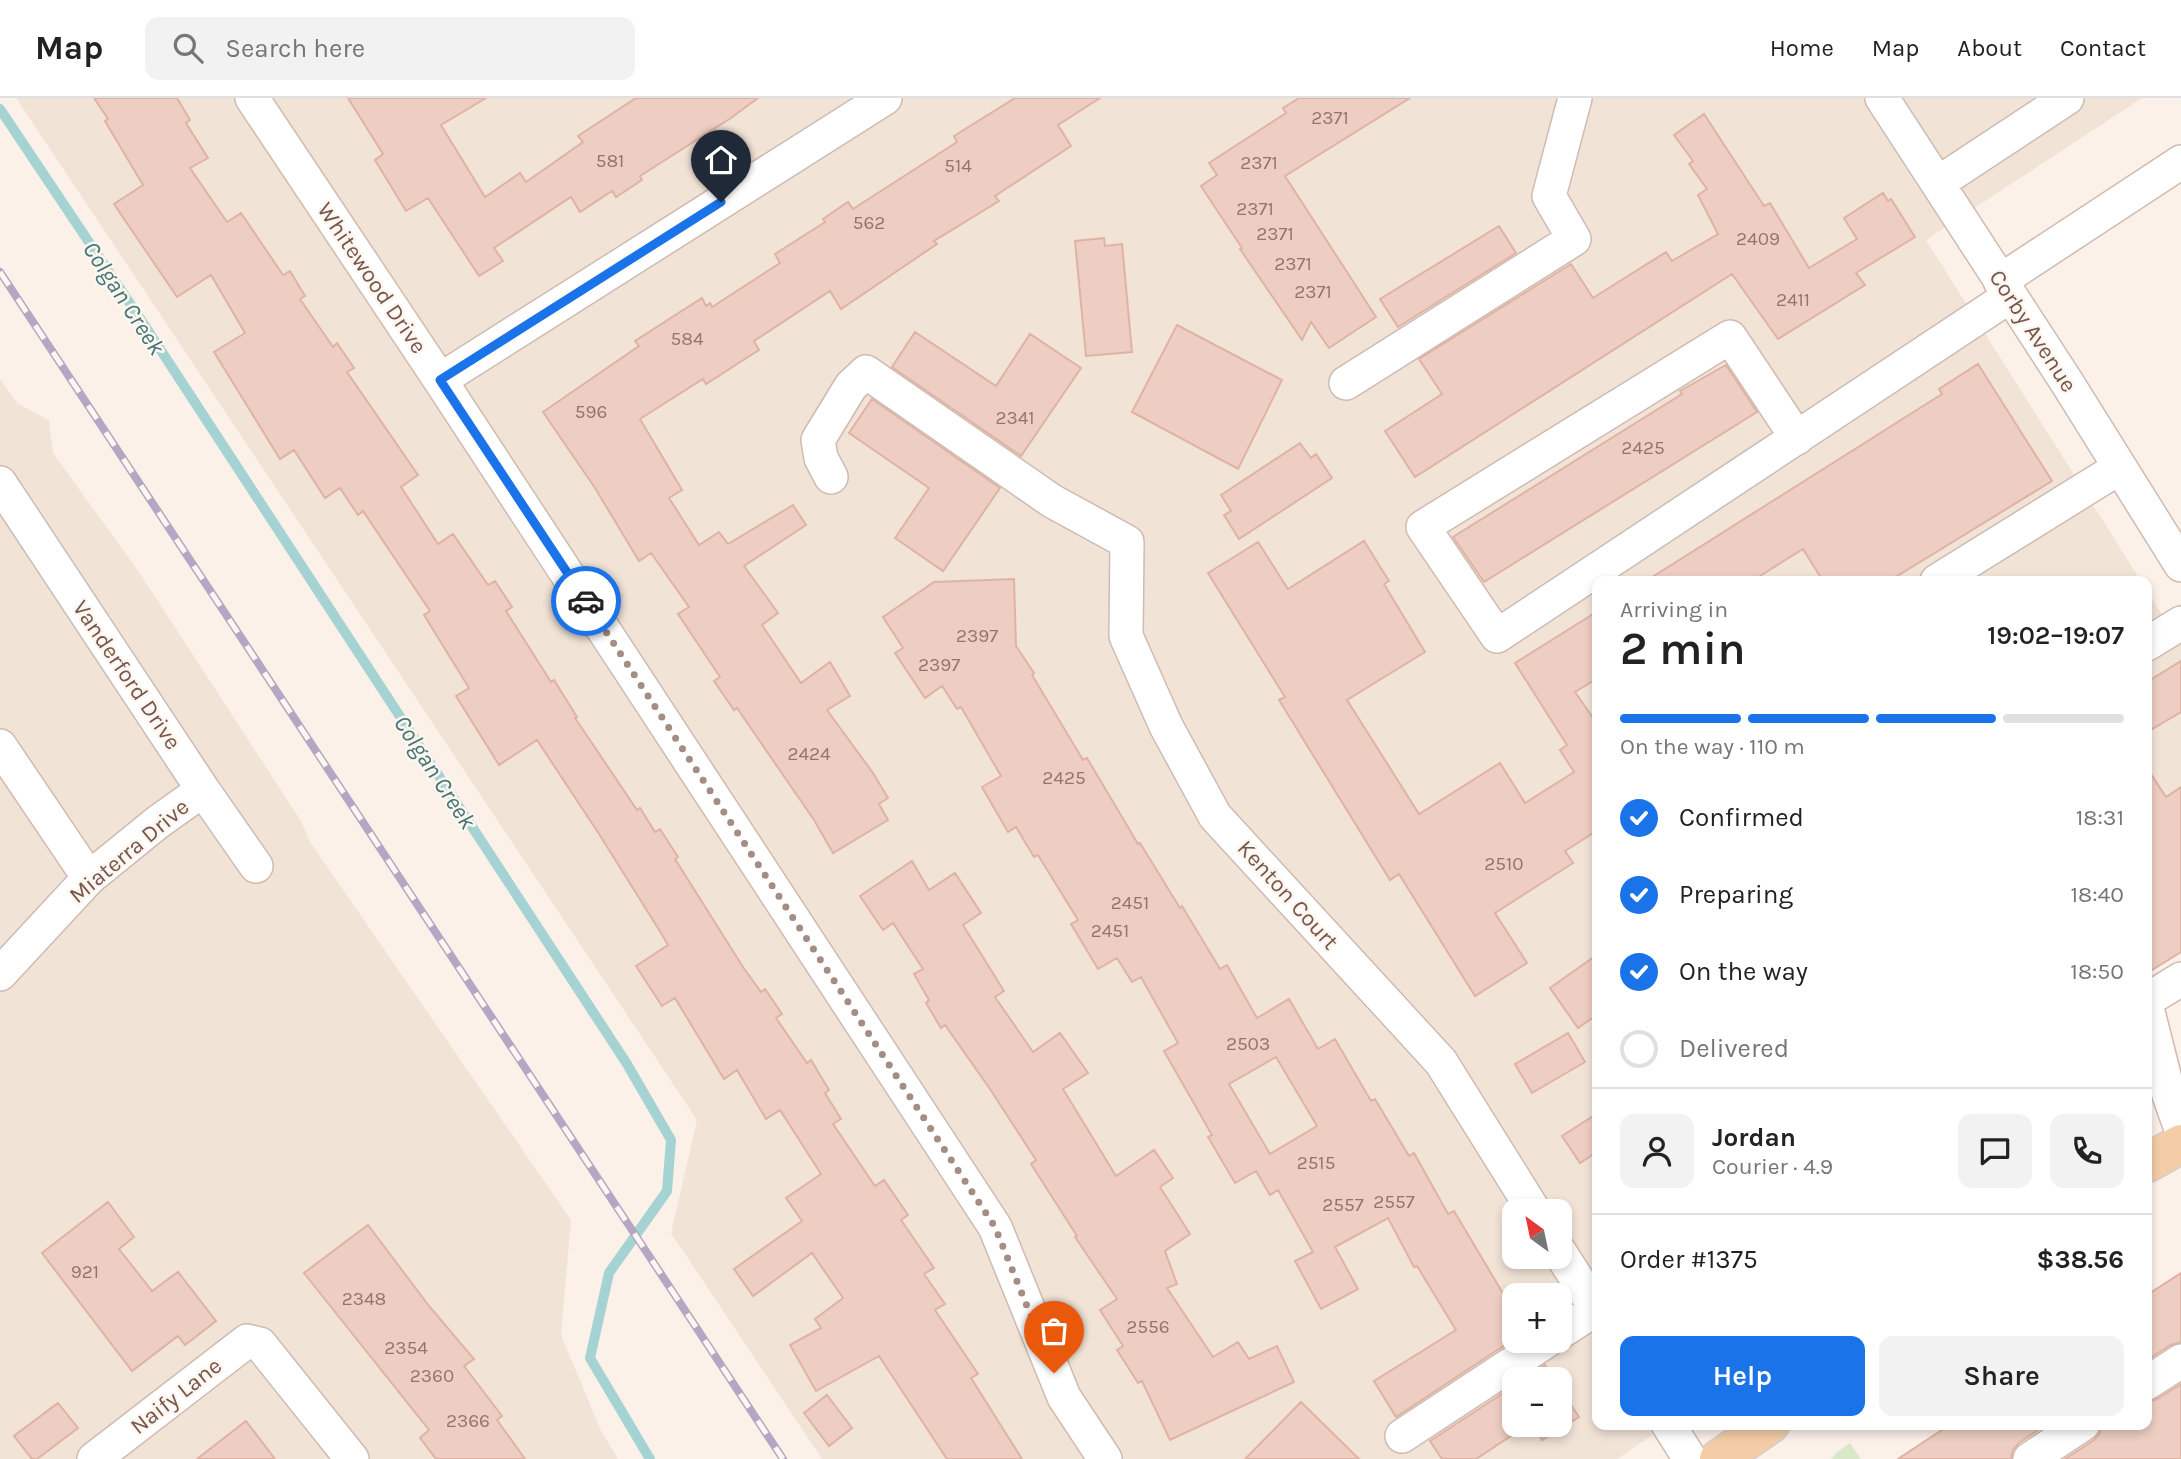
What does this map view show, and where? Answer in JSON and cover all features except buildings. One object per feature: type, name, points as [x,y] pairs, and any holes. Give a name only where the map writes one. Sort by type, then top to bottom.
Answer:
[{"type":"main road","points":[[2152,1160],[2181,1144]]},
{"type":"main road","points":[[1719,1459],[1761,1430]]},
{"type":"street","name":"Whitewood Drive","points":[[251,98],[440,380],[995,1227],[1064,1397],[1105,1459]]},
{"type":"street","points":[[440,380],[885,98]]},
{"type":"street","points":[[1346,383],[1574,239],[1549,196],[1575,98]]},
{"type":"street","name":"Corby Avenue","points":[[1882,98],[2181,565]]},
{"type":"street","points":[[1938,183],[2067,98]]},
{"type":"street","points":[[1797,438],[1730,337],[1423,527],[1497,636],[1797,438],[2181,162]]},
{"type":"street","name":"Kenton Court","points":[[831,477],[821,458],[818,440],[851,386],[866,372],[1052,501],[1127,542],[1126,636],[1166,726],[1215,816],[1441,1062],[1527,1199]]},
{"type":"street","points":[[1945,576],[2119,468]]},
{"type":"street","name":"Vanderford Drive","points":[[0,484],[203,790],[257,866]]},
{"type":"street","points":[[2152,641],[2181,623]]},
{"type":"street","points":[[0,747],[89,878]]},
{"type":"street","name":"Miaterra Drive","points":[[0,974],[89,878],[158,822],[203,790]]},
{"type":"street","points":[[2152,997],[2181,979]]},
{"type":"street","points":[[2152,1028],[2169,1095],[2181,1129]]},
{"type":"street","points":[[1570,1269],[1592,1303]]},
{"type":"street","points":[[1572,1325],[1592,1314]]},
{"type":"street","name":"Naify Lane","points":[[94,1459],[247,1341],[260,1344],[352,1459]]},
{"type":"street","points":[[1402,1436],[1528,1353]]},
{"type":"street","points":[[2152,1380],[2181,1361]]},
{"type":"street","points":[[1672,1430],[1690,1459]]},
{"type":"street","points":[[2030,1459],[2074,1430]]},
{"type":"shaded area","points":[[16,98],[2142,98],[1926,240],[2138,576],[1592,576],[1592,1430],[1660,1430],[1617,1459],[822,1459],[671,1233],[697,1120]]},
{"type":"shaded area","points":[[0,379],[18,404],[49,420],[53,453],[141,575],[301,821],[310,842],[571,1220],[561,1335],[601,1431],[618,1459],[0,1459]]},
{"type":"shaded area","points":[[2152,599],[2181,645],[2181,881],[2152,900]]},
{"type":"green space","points":[[1850,1443],[1861,1459],[1831,1459],[1837,1452]]},
{"type":"waterway","name":"Colgan Creek","points":[[0,109],[627,1064],[671,1140],[667,1191],[609,1273],[590,1358],[650,1459]]},
{"type":"railway","points":[[0,272],[783,1459]]},
{"type":"way so far","points":[[586,601],[995,1227],[1054,1373]]},
{"type":"route","points":[[586,601],[440,380],[721,202]]}]
